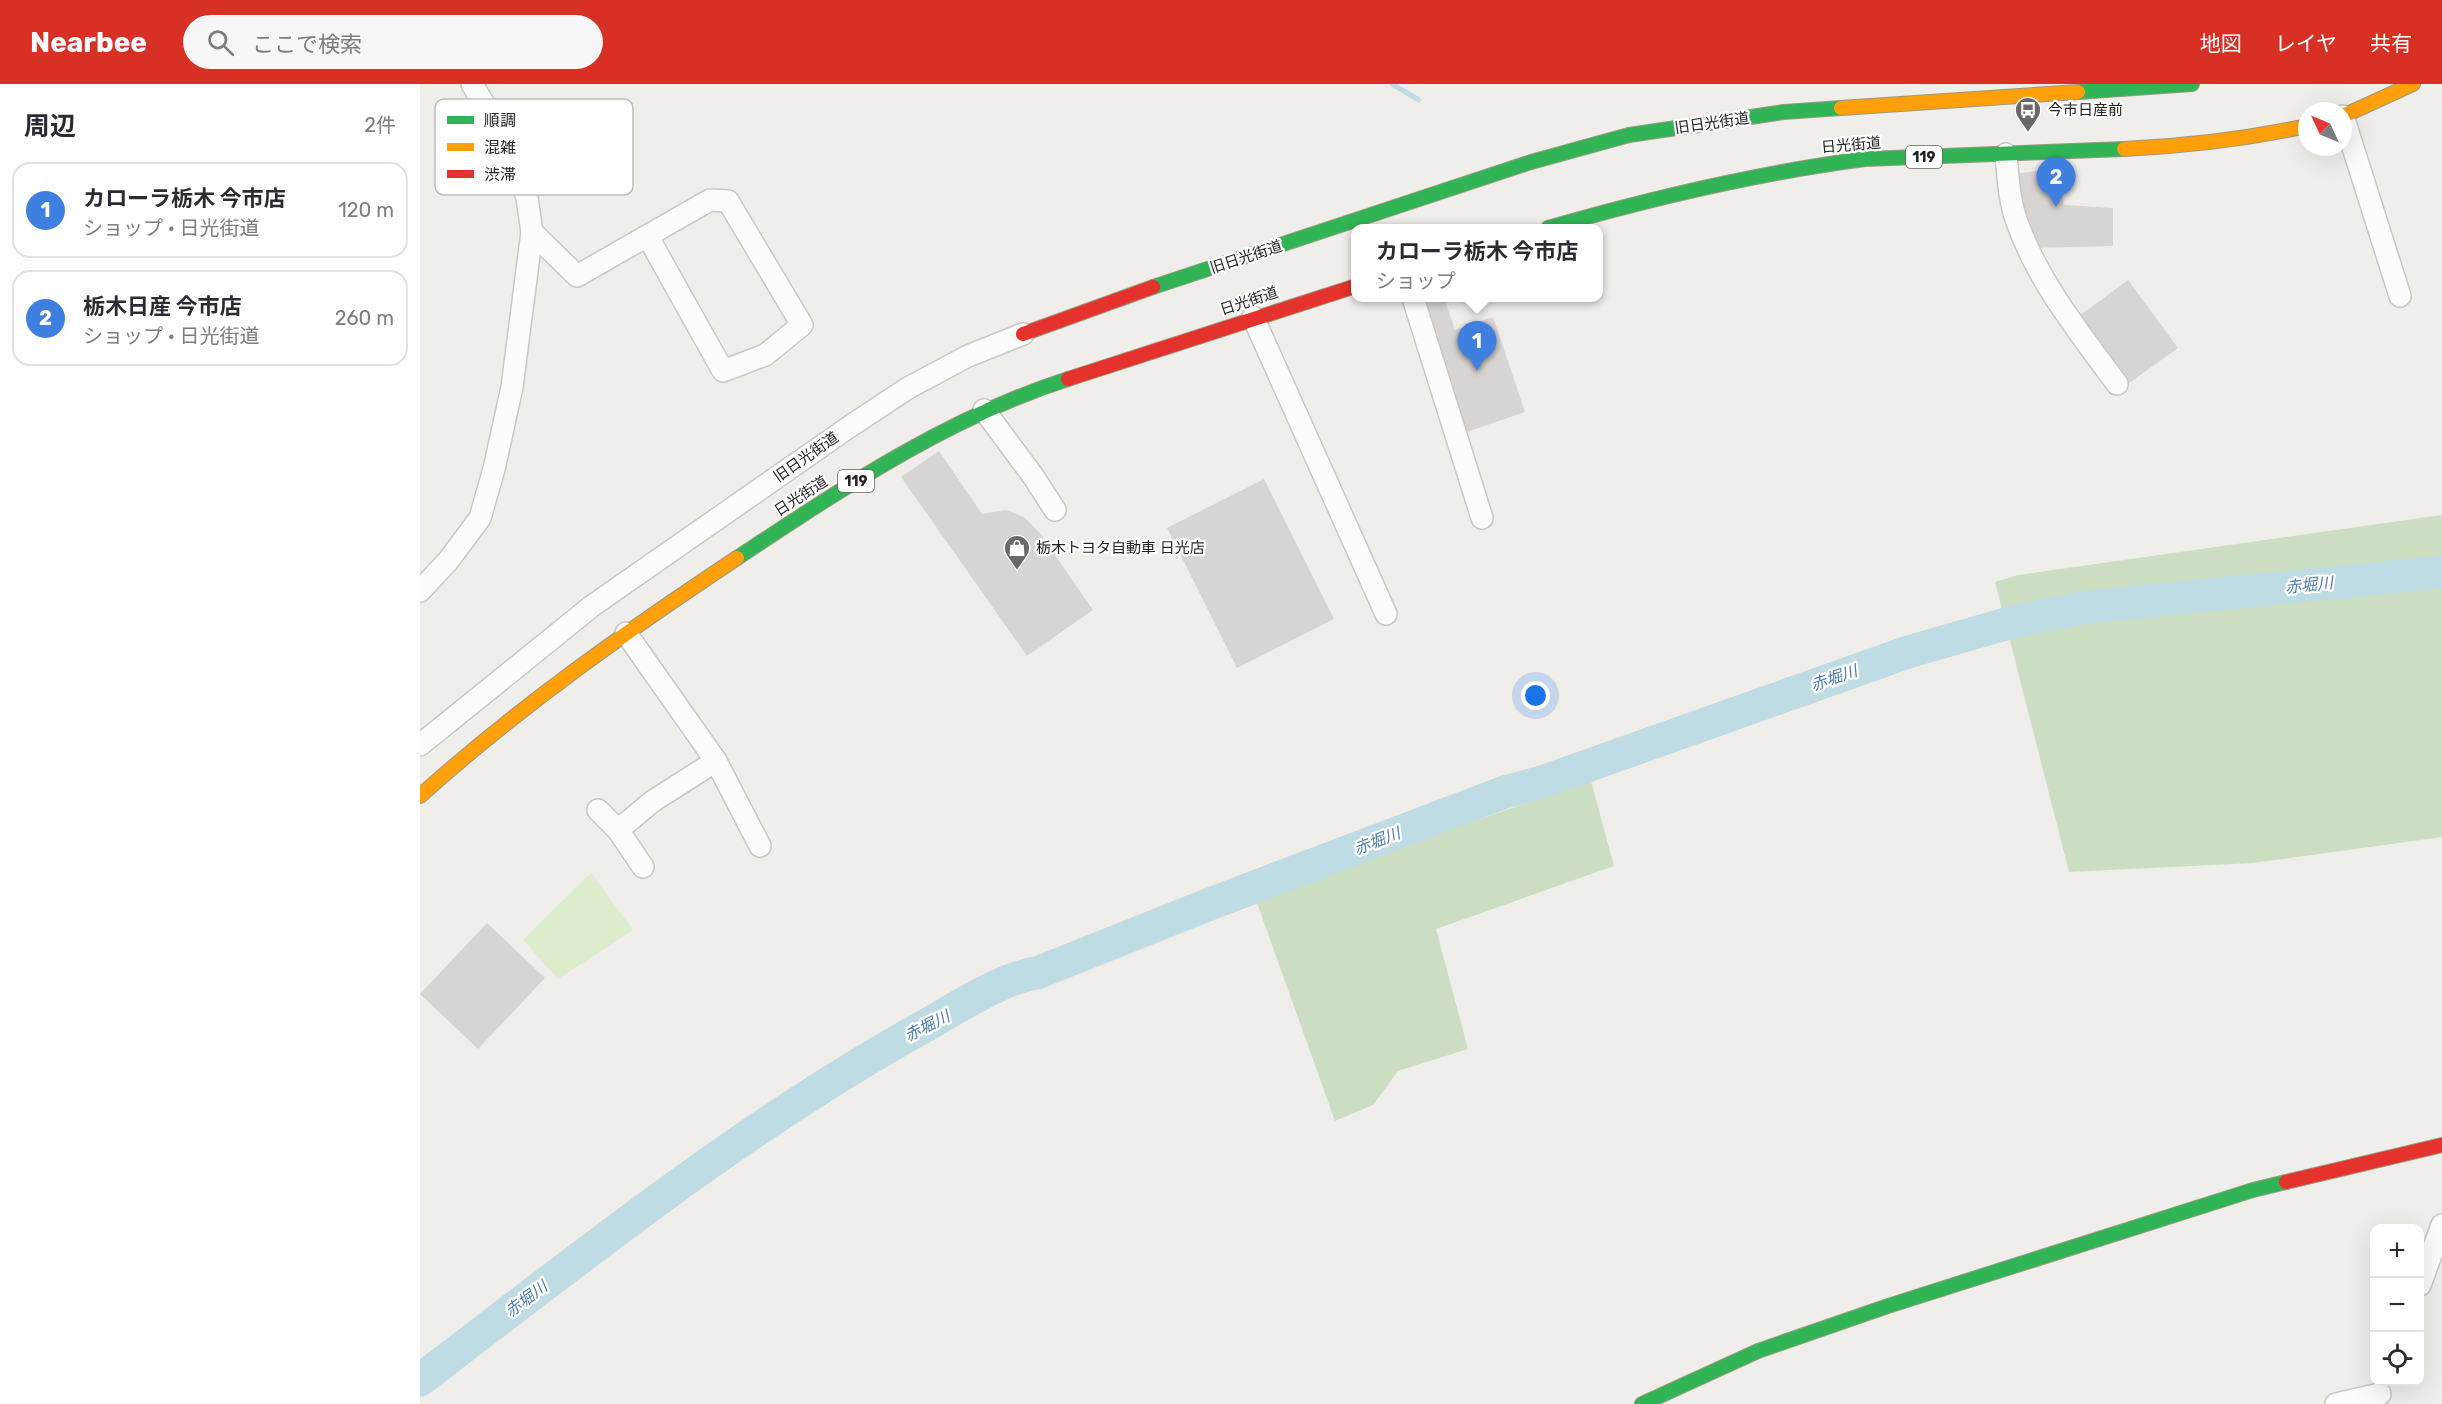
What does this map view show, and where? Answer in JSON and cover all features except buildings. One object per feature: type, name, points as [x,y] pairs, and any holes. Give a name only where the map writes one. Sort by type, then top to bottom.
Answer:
[{"type":"main road","name":"旧日光街道","points":[[1023,334],[1136,293],[1531,162],[1629,135],[1785,112],[2192,84]]},
{"type":"main road","points":[[2352,112],[2414,84]]},
{"type":"main road","name":"日光街道","points":[[1561,224],[1638,201],[1760,174],[1865,159],[2192,146],[2252,138],[2298,128]]},
{"type":"main road","name":"日光街道","points":[[420,795],[558,682],[626,633],[815,506],[933,436],[984,410],[1253,316],[1351,287]]},
{"type":"main road","points":[[1642,1404],[1758,1351],[1888,1306],[2253,1190],[2442,1145]]},
{"type":"street","points":[[472,84],[481,99]]},
{"type":"street","points":[[2352,144],[2400,296]]},
{"type":"street","points":[[2006,154],[2009,191],[2016,222],[2040,272],[2071,321],[2117,384]]},
{"type":"street","points":[[420,591],[448,561],[480,518],[494,469],[512,387],[532,232],[526,195]]},
{"type":"street","points":[[532,232],[577,276],[710,200],[728,201],[802,325],[765,354],[723,371],[648,237]]},
{"type":"street","points":[[1415,302],[1482,518]]},
{"type":"street","points":[[1253,316],[1386,614]]},
{"type":"street","name":"旧日光街道","points":[[420,745],[592,606],[849,427],[908,388],[968,356],[1023,334]]},
{"type":"street","points":[[984,410],[1034,476],[1055,510]]},
{"type":"street","points":[[626,633],[716,761],[760,846]]},
{"type":"street","points":[[618,830],[653,801],[716,761]]},
{"type":"street","points":[[598,810],[618,830],[643,867]]},
{"type":"street","points":[[2423,1278],[2442,1225]]},
{"type":"street","points":[[2336,1404],[2382,1393]]},
{"type":"green space","points":[[2442,515],[2442,837],[2253,863],[2069,872],[1995,582],[2018,575]]},
{"type":"green space","points":[[1591,781],[1614,866],[1436,929],[1468,1049],[1398,1071],[1373,1105],[1335,1121],[1257,903],[1370,857]]},
{"type":"green space","points":[[591,873],[633,930],[558,979],[523,940]]},
{"type":"waterway","points":[[1392,84],[1419,100]]},
{"type":"waterway","name":"赤堀川","points":[[420,1380],[665,1194],[791,1107],[964,1003],[1009,981],[1037,973],[1215,902],[1505,792],[1542,782],[1908,652],[2016,621],[2087,607],[2442,572]]},
{"type":"traffic: fast","points":[[2078,92],[2192,84]]},
{"type":"traffic: fast","points":[[1153,287],[1531,162],[1629,135],[1784,112],[1841,108]]},
{"type":"traffic: fast","points":[[1563,224],[1705,188],[1785,171],[1865,159],[2124,149]]},
{"type":"traffic: fast","points":[[737,558],[856,481],[938,434],[1023,395],[1068,379]]},
{"type":"traffic: fast","points":[[1642,1404],[1758,1351],[1888,1306],[2253,1190],[2286,1182]]},
{"type":"traffic: slow","points":[[2352,112],[2413,84]]},
{"type":"traffic: slow","points":[[1841,108],[2078,92]]},
{"type":"traffic: slow","points":[[2124,149],[2216,141],[2298,128]]},
{"type":"traffic: slow","points":[[420,796],[574,671],[737,558]]},
{"type":"traffic: jam","points":[[1023,334],[1153,287]]},
{"type":"traffic: jam","points":[[1068,379],[1351,288]]},
{"type":"traffic: jam","points":[[2286,1182],[2442,1145]]},
{"type":"place","name":"今市日産前","points":[[2028,133]]},
{"type":"place","name":"栃木日産 今市店","points":[[2056,207]]},
{"type":"place","name":"カローラ栃木 今市店","points":[[1477,371]]},
{"type":"place","name":"栃木トヨタ自動車 日光店","points":[[1017,571]]}]
